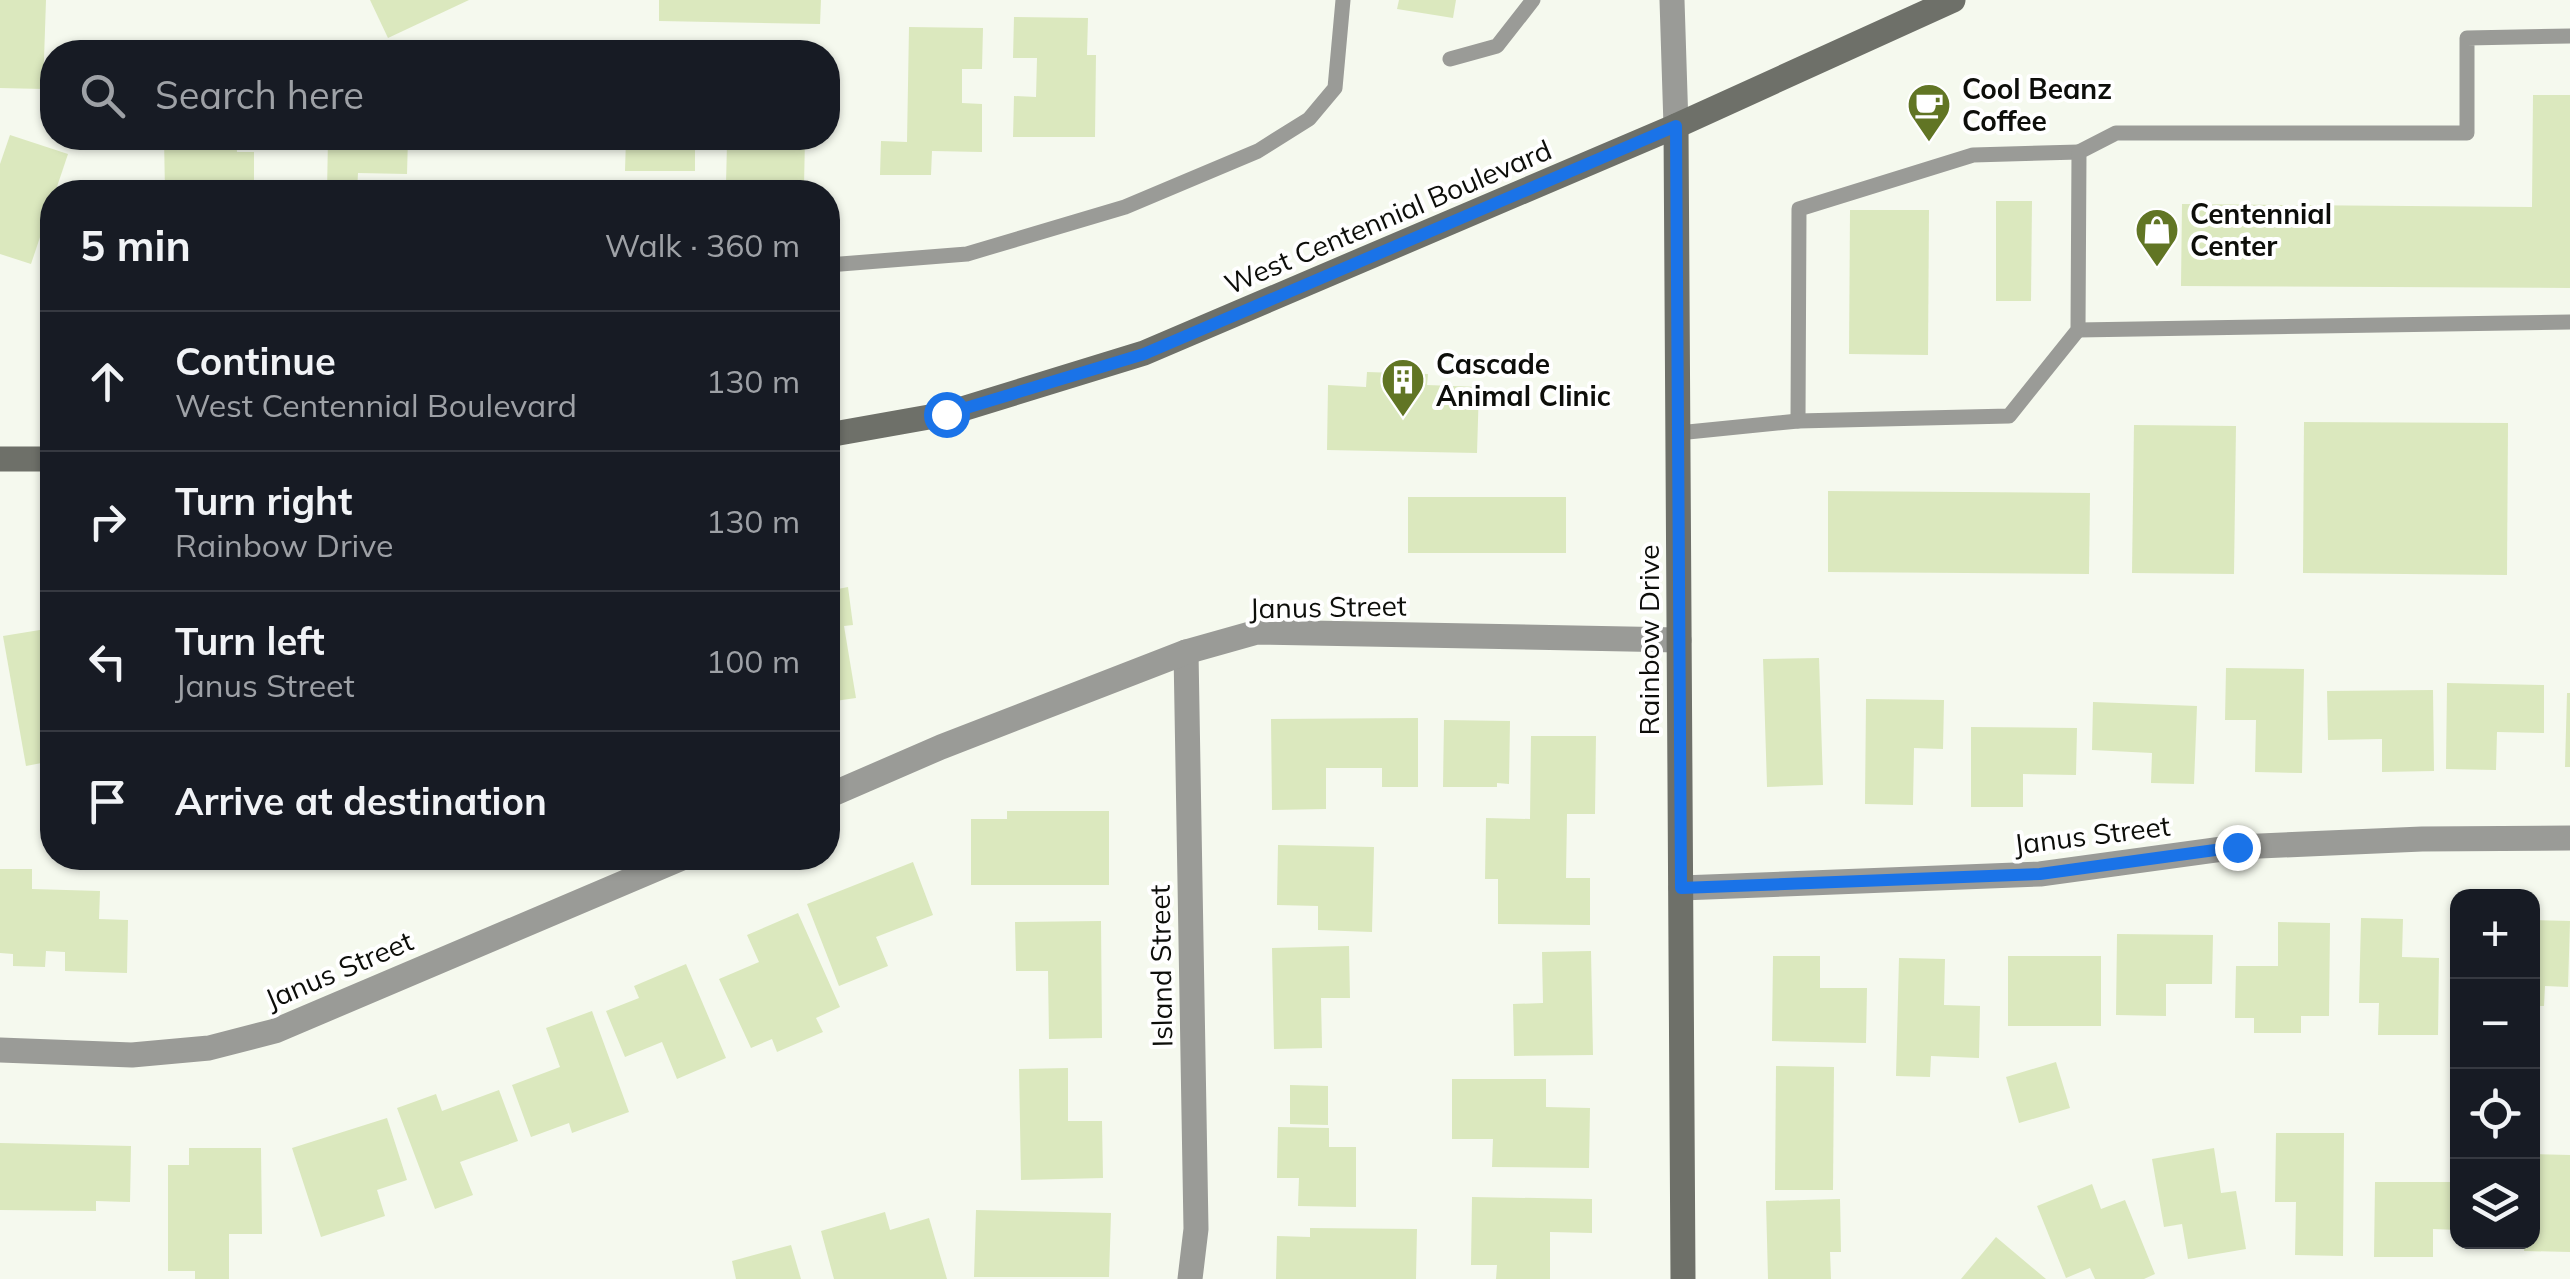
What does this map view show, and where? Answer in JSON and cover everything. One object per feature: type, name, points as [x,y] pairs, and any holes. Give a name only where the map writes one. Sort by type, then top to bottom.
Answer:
[{"type":"main road","name":"West Centennial Boulevard","points":[[840,434],[946,414],[1144,354],[1676,126],[1953,0]]},
{"type":"main road","name":"Rainbow Drive","points":[[1676,126],[1683,1279]]},
{"type":"main road","points":[[0,458],[40,460]]},
{"type":"street","name":"Rainbow Drive","points":[[1672,0],[1676,126]]},
{"type":"street","name":"Janus Street","points":[[840,791],[941,747],[1186,652],[1257,632],[1679,640]]},
{"type":"street","name":"Island Street","points":[[1186,652],[1196,1229],[1190,1279]]},
{"type":"street","name":"Janus Street","points":[[1681,888],[2040,874],[2237,847],[2570,838]]},
{"type":"street","name":"Janus Street","points":[[0,1050],[132,1055],[209,1048],[275,1031],[654,870]]},
{"type":"lane","points":[[840,264],[967,254],[1125,207],[1258,151],[1309,119],[1335,88],[1343,0]]},
{"type":"lane","points":[[1450,59],[1497,46],[1533,0]]},
{"type":"lane","points":[[1798,422],[1799,209],[1973,155],[2079,152],[2116,133],[2467,133],[2467,38],[2570,36]]},
{"type":"lane","points":[[1678,432],[1798,422],[2009,416],[2078,330],[2079,152]]},
{"type":"lane","points":[[2078,330],[2570,322]]},
{"type":"building","points":[[0,0],[46,0],[45,40],[40,40],[40,89],[0,88]]},
{"type":"building","points":[[370,0],[469,0],[388,38]]},
{"type":"building","points":[[659,0],[821,0],[820,24],[659,21]]},
{"type":"building","points":[[1399,0],[1456,0],[1453,18],[1397,9]]},
{"type":"building","points":[[1014,17],[1088,18],[1087,55],[1096,55],[1095,137],[1013,137],[1014,96],[1036,97],[1037,58],[1013,58]]},
{"type":"building","points":[[909,27],[983,28],[982,69],[962,69],[962,103],[982,104],[982,152],[932,151],[931,175],[880,175],[881,141],[907,142]]},
{"type":"building","points":[[2533,95],[2570,95],[2570,288],[2181,286],[2182,204],[2532,207]]},
{"type":"building","points":[[10,135],[40,145],[40,150],[68,154],[59,180],[40,180],[40,237],[31,264],[0,254],[0,164]]},
{"type":"building","points":[[164,150],[254,152],[254,180],[165,180]]},
{"type":"building","points":[[328,150],[408,150],[407,174],[358,173],[358,180],[327,180]]},
{"type":"building","points":[[626,150],[695,150],[695,171],[625,171]]},
{"type":"building","points":[[727,150],[805,150],[804,180],[726,180]]},
{"type":"building","points":[[1996,201],[2032,201],[2031,301],[1996,301]]},
{"type":"building","points":[[1850,210],[1929,210],[1928,355],[1849,354]]},
{"type":"building","name":"Cascade Animal Clinic","points":[[1367,372],[1428,374],[1427,385],[1479,387],[1477,453],[1327,450],[1328,385],[1366,387]]},
{"type":"building","points":[[2304,422],[2508,423],[2507,575],[2303,573]]},
{"type":"building","points":[[2134,425],[2236,426],[2234,574],[2132,573]]},
{"type":"building","points":[[1828,491],[2090,493],[2089,574],[1828,572]]},
{"type":"building","points":[[1408,497],[1566,497],[1566,553],[1408,553]]},
{"type":"building","points":[[848,587],[853,625],[844,626],[856,698],[840,700],[840,589]]},
{"type":"building","points":[[40,630],[40,763],[26,766],[3,636]]},
{"type":"building","points":[[1819,658],[1823,785],[1767,787],[1763,659]]},
{"type":"building","points":[[2226,668],[2304,669],[2302,773],[2255,772],[2256,720],[2225,720]]},
{"type":"building","points":[[2447,683],[2544,685],[2544,733],[2497,732],[2496,770],[2446,769]]},
{"type":"building","points":[[2433,690],[2434,771],[2382,772],[2382,739],[2328,740],[2327,691]]},
{"type":"building","points":[[2570,693],[2570,767],[2565,767]]},
{"type":"building","points":[[1866,699],[1944,700],[1943,749],[1914,748],[1913,805],[1865,804]]},
{"type":"building","points":[[2093,702],[2197,706],[2194,784],[2151,783],[2152,753],[2092,750]]},
{"type":"building","points":[[1418,718],[1418,787],[1382,787],[1382,768],[1326,768],[1326,809],[1272,810],[1271,719]]},
{"type":"building","points":[[1444,720],[1510,721],[1509,784],[1443,787]]},
{"type":"building","points":[[1971,727],[2077,728],[2076,775],[2023,774],[2023,807],[1971,807]]},
{"type":"building","points":[[1531,736],[1596,736],[1595,814],[1567,814],[1566,878],[1590,878],[1590,925],[1498,924],[1498,879],[1485,879],[1486,818],[1530,819]]},
{"type":"building","points":[[1007,811],[1109,811],[1109,885],[971,885],[971,819],[1007,819]]},
{"type":"building","points":[[1278,845],[1374,847],[1372,932],[1318,930],[1318,906],[1277,905]]},
{"type":"building","points":[[913,862],[933,915],[876,937],[888,966],[839,986],[807,904]]},
{"type":"building","points":[[0,869],[32,869],[32,889],[100,891],[99,919],[128,920],[127,973],[65,971],[65,952],[46,951],[45,967],[13,966],[13,954],[0,953]]},
{"type":"building","points":[[798,913],[840,1007],[816,1018],[823,1032],[777,1052],[772,1039],[751,1048],[719,979],[759,962],[747,935]]},
{"type":"building","points":[[2361,918],[2403,919],[2402,957],[2439,958],[2438,1035],[2378,1035],[2379,1003],[2359,1003]]},
{"type":"building","points":[[2540,920],[2570,921],[2568,987],[2545,986],[2544,1006],[2540,1006]]},
{"type":"building","points":[[1101,921],[1102,1038],[1049,1039],[1048,971],[1016,971],[1015,922]]},
{"type":"building","points":[[2278,922],[2330,923],[2329,1016],[2301,1016],[2301,1033],[2254,1033],[2254,1018],[2235,1018],[2236,966],[2278,966]]},
{"type":"building","points":[[2117,934],[2213,935],[2212,984],[2166,984],[2166,1016],[2116,1015]]},
{"type":"building","points":[[1349,946],[1350,998],[1321,998],[1322,1048],[1274,1049],[1272,948]]},
{"type":"building","points":[[1591,951],[1593,1055],[1514,1056],[1513,1004],[1543,1003],[1542,952]]},
{"type":"building","points":[[1773,956],[1820,956],[1820,988],[1867,988],[1866,1043],[1772,1041]]},
{"type":"building","points":[[2008,956],[2101,956],[2101,1026],[2008,1026]]},
{"type":"building","points":[[1899,958],[1945,959],[1944,1005],[1980,1006],[1979,1058],[1931,1056],[1930,1077],[1896,1076]]},
{"type":"building","points":[[686,964],[726,1058],[677,1079],[662,1042],[625,1057],[606,1011],[639,998],[634,986]]},
{"type":"building","points":[[592,1011],[629,1112],[572,1133],[569,1123],[531,1137],[512,1085],[560,1067],[546,1028]]},
{"type":"building","points":[[2056,1062],[2070,1108],[2019,1123],[2006,1077]]},
{"type":"building","points":[[1776,1066],[1834,1067],[1833,1190],[1775,1190]]},
{"type":"building","points":[[1068,1068],[1068,1121],[1102,1121],[1103,1178],[1021,1180],[1019,1069]]},
{"type":"building","points":[[1452,1079],[1546,1079],[1546,1107],[1590,1108],[1589,1168],[1492,1167],[1493,1139],[1452,1139]]},
{"type":"building","points":[[1290,1085],[1328,1086],[1328,1125],[1290,1124]]},
{"type":"building","points":[[499,1090],[518,1141],[460,1162],[473,1195],[435,1209],[397,1108],[436,1094],[442,1111]]},
{"type":"building","points":[[387,1118],[407,1180],[377,1190],[385,1216],[321,1237],[292,1148]]},
{"type":"building","points":[[1278,1127],[1329,1128],[1329,1147],[1356,1147],[1356,1207],[1298,1206],[1299,1178],[1277,1178]]},
{"type":"building","points":[[2276,1133],[2344,1133],[2343,1256],[2295,1255],[2296,1202],[2275,1202]]},
{"type":"building","points":[[0,1143],[131,1146],[130,1202],[96,1201],[96,1211],[0,1210]]},
{"type":"building","points":[[189,1148],[261,1148],[262,1234],[229,1234],[229,1279],[195,1279],[195,1271],[168,1271],[168,1165],[189,1165]]},
{"type":"building","points":[[2214,1148],[2221,1193],[2236,1191],[2246,1249],[2188,1259],[2182,1224],[2164,1227],[2152,1159]]},
{"type":"building","points":[[2540,1154],[2570,1155],[2570,1252],[2524,1251],[2540,1249]]},
{"type":"building","points":[[2375,1182],[2450,1182],[2450,1230],[2433,1229],[2433,1257],[2374,1257]]},
{"type":"building","points":[[2092,1184],[2101,1209],[2125,1200],[2155,1274],[2144,1279],[2095,1279],[2090,1268],[2066,1278],[2037,1206]]},
{"type":"building","points":[[1472,1197],[1592,1199],[1592,1233],[1550,1232],[1550,1279],[1496,1279],[1497,1265],[1471,1265]]},
{"type":"building","points":[[1840,1199],[1841,1252],[1830,1252],[1831,1279],[1768,1279],[1766,1201]]},
{"type":"building","points":[[976,1210],[1111,1213],[1109,1277],[974,1277]]},
{"type":"building","points":[[885,1212],[890,1230],[929,1218],[947,1279],[834,1279],[821,1231]]},
{"type":"building","points":[[1310,1228],[1417,1229],[1416,1279],[1276,1279],[1277,1236],[1310,1237]]},
{"type":"building","points":[[1996,1237],[2046,1279],[1961,1279]]},
{"type":"building","points":[[791,1245],[801,1279],[736,1279],[732,1261]]},
{"type":"place","name":"Cool Beanz Coffee","points":[[1929,143]]},
{"type":"place","name":"Centennial Center","points":[[2157,268]]},
{"type":"place","name":"Cascade Animal Clinic","points":[[1403,418]]},
{"type":"route","points":[[946,414],[1144,354],[1676,126],[1681,888],[2040,874],[2237,847]]}]
